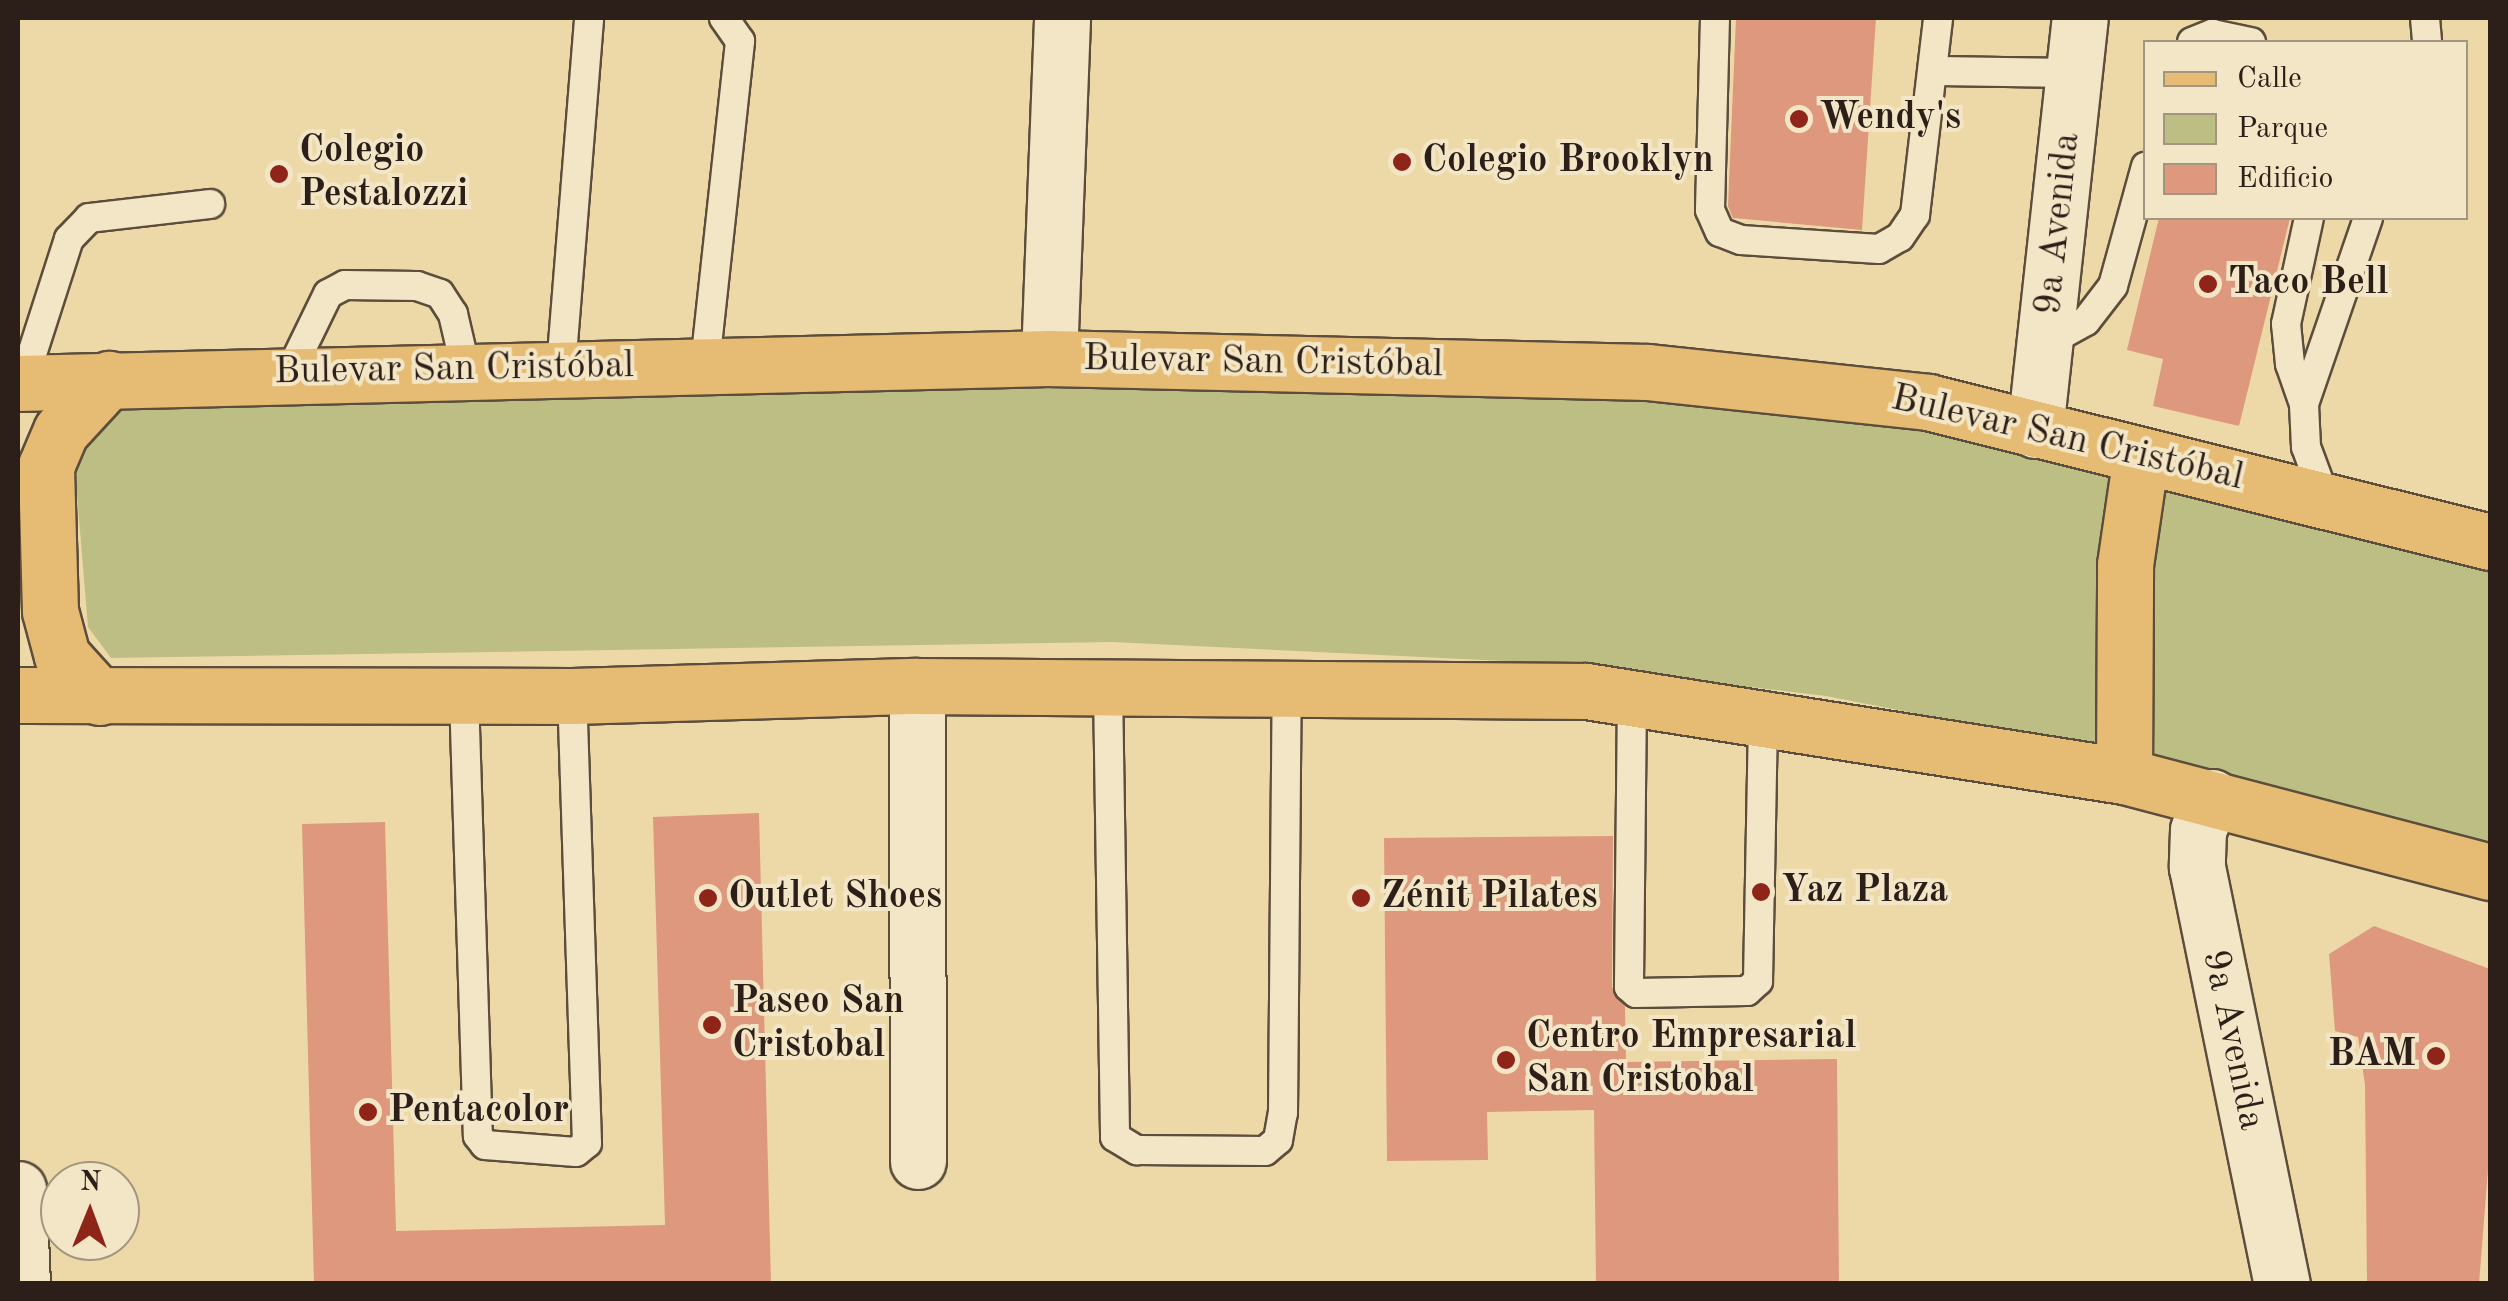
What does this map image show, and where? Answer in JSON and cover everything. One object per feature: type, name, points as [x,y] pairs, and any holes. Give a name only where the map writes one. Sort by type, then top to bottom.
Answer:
[{"type":"main road","name":"Bulevar San Cristóbal","points":[[20,382],[1050,358],[1648,372],[1928,402],[2490,542]]},
{"type":"main road","points":[[100,697],[62,656],[50,611],[46,466],[61,430],[109,379]]},
{"type":"main road","points":[[2124,776],[2125,565],[2142,455]]},
{"type":"main road","points":[[18,694],[572,696],[917,686],[1632,697],[1763,714],[2124,776],[2490,872]]},
{"type":"street","points":[[1050,358],[1062,18]]},
{"type":"street","name":"9a Avenida","points":[[2035,430],[2048,342],[2080,18]]},
{"type":"street","points":[[917,686],[918,1161]]},
{"type":"street","name":"9a Avenida","points":[[2212,797],[2198,830],[2197,867],[2282,1284]]},
{"type":"street","points":[[18,1189],[22,1284]]},
{"type":"lane","points":[[561,368],[589,18]]},
{"type":"lane","points":[[705,364],[740,41],[724,18]]},
{"type":"lane","points":[[1715,18],[1710,210],[1720,232],[1741,240],[1878,249],[1900,236],[1915,215],[1935,71],[1938,18]]},
{"type":"lane","points":[[2197,40],[2212,34],[2241,40]]},
{"type":"lane","points":[[1935,71],[2074,73]]},
{"type":"lane","points":[[2048,342],[2086,321],[2114,286],[2143,177]]},
{"type":"lane","points":[[20,382],[69,239],[88,218],[210,204]]},
{"type":"lane","points":[[2309,220],[2286,324],[2290,364],[2304,404],[2306,447],[2325,498]]},
{"type":"lane","points":[[2304,404],[2367,220]]},
{"type":"lane","points":[[288,374],[328,294],[345,285],[418,286],[440,294],[453,314],[466,370]]},
{"type":"lane","points":[[1108,688],[1115,1137],[1137,1150],[1265,1152],[1278,1140],[1284,1113],[1287,689]]},
{"type":"lane","points":[[464,695],[478,1136],[484,1145],[576,1152],[587,1142],[572,696]]},
{"type":"lane","points":[[1632,697],[1629,987],[1636,993],[1747,991],[1758,980],[1763,714]]},
{"type":"green space","points":[[1055,379],[1702,401],[1940,423],[2121,464],[2103,750],[1826,696],[1545,663],[1113,642],[111,658],[88,627],[75,470],[86,434],[118,407]]},
{"type":"green space","points":[[2161,478],[2490,559],[2490,849],[2144,758]]},
{"type":"building","name":"Wendy's","points":[[1736,18],[1876,18],[1862,230],[1733,218],[1728,206]]},
{"type":"building","name":"Taco Bell","points":[[2159,220],[2290,220],[2239,426],[2153,406],[2163,359],[2127,350]]},
{"type":"building","name":"Paseo San Cristobal","points":[[759,813],[771,1284],[314,1284],[302,824],[385,822],[396,1231],[665,1225],[653,817]]},
{"type":"building","name":"Centro Empresarial San Cristobal","points":[[1613,836],[1612,987],[1625,1007],[1626,1062],[1837,1059],[1839,1284],[1596,1284],[1594,1110],[1487,1112],[1488,1160],[1387,1161],[1384,838]]},
{"type":"building","points":[[2374,926],[2490,969],[2490,1144],[2479,1284],[2367,1284],[2365,1085],[2358,1037],[2335,1031],[2329,954]]},
{"type":"place","name":"Wendy's","points":[[1799,119]]},
{"type":"place","name":"Colegio Brooklyn","points":[[1402,162]]},
{"type":"place","name":"Colegio Pestalozzi","points":[[279,174]]},
{"type":"place","name":"Taco Bell","points":[[2208,284]]},
{"type":"place","name":"Yaz Plaza","points":[[1761,892]]},
{"type":"place","name":"Outlet Shoes","points":[[708,898]]},
{"type":"place","name":"Zénit Pilates","points":[[1361,898]]},
{"type":"place","name":"Paseo San Cristobal","points":[[712,1025]]},
{"type":"place","name":"BAM","points":[[2436,1056]]},
{"type":"place","name":"Centro Empresarial San Cristobal","points":[[1506,1060]]},
{"type":"place","name":"Pentacolor","points":[[368,1112]]}]
